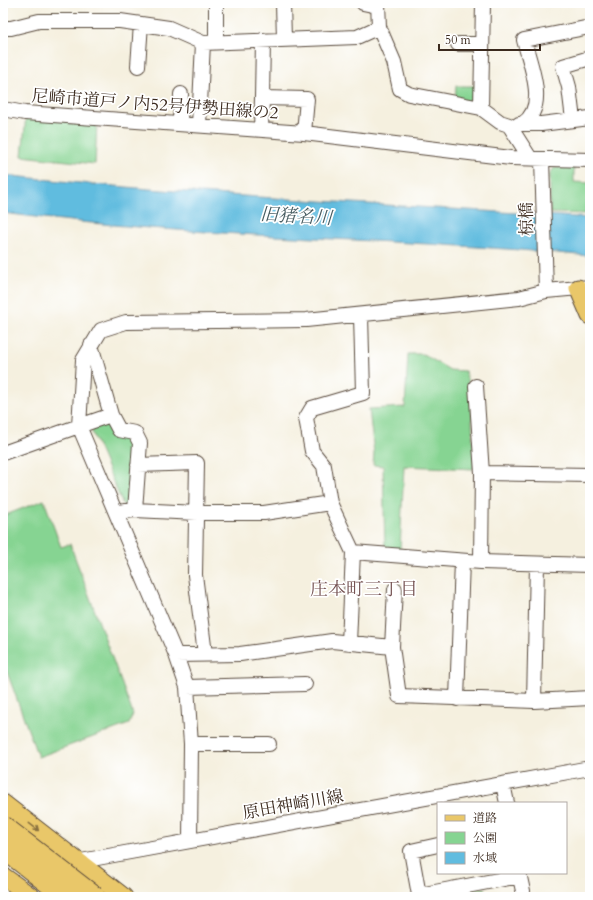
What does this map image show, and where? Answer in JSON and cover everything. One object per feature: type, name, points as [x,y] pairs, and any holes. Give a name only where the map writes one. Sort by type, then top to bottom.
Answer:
[{"type":"highway","points":[[3,826],[95,897]]},
{"type":"highway","points":[[3,848],[66,897]]},
{"type":"main road","points":[[584,288],[590,316]]},
{"type":"main road","points":[[3,803],[124,897]]},
{"type":"main road","points":[[3,875],[32,897]]},
{"type":"street","points":[[283,3],[284,39]]},
{"type":"street","points":[[363,3],[378,4],[380,26],[394,62],[400,89],[409,94],[481,108],[500,122],[515,124],[590,118]]},
{"type":"street","points":[[481,108],[483,3]]},
{"type":"street","points":[[199,125],[209,42],[216,4]]},
{"type":"street","points":[[3,28],[10,28],[39,21],[120,21],[169,28],[209,42],[357,37],[380,26]]},
{"type":"street","points":[[138,66],[141,24]]},
{"type":"street","points":[[515,124],[530,119],[533,113],[537,93],[524,40],[590,27]]},
{"type":"street","points":[[261,130],[263,40]]},
{"type":"street","points":[[458,44],[482,44]]},
{"type":"street","points":[[573,120],[569,87],[563,66],[590,58]]},
{"type":"street","points":[[180,124],[181,94]]},
{"type":"street","points":[[262,98],[306,99],[304,133]]},
{"type":"street","name":"尼崎市道戸ノ内52号伊勢田線の2","points":[[3,109],[25,113],[304,133],[511,158],[590,160]]},
{"type":"street","points":[[515,124],[536,158]]},
{"type":"street","name":"椋橋","points":[[536,158],[546,284]]},
{"type":"street","points":[[190,841],[191,744],[187,687],[176,655],[117,512],[79,426],[83,360],[91,345],[102,330],[126,322],[306,320],[519,298],[546,284],[584,288]]},
{"type":"street","points":[[350,643],[353,552],[330,504],[324,466],[312,451],[306,418],[312,408],[363,393],[361,315]]},
{"type":"street","points":[[91,345],[111,415],[119,430],[135,433],[140,443],[134,510]]},
{"type":"street","points":[[476,386],[482,473],[481,562]]},
{"type":"street","points":[[3,453],[111,415]]},
{"type":"street","points":[[138,464],[197,463],[195,575],[205,654]]},
{"type":"street","points":[[482,473],[590,474]]},
{"type":"street","points":[[117,512],[134,510],[197,513],[264,513],[330,504]]},
{"type":"street","points":[[353,552],[462,561],[590,565]]},
{"type":"street","points":[[457,698],[462,561]]},
{"type":"street","points":[[534,702],[537,564]]},
{"type":"street","points":[[395,589],[392,647],[399,696],[534,702],[590,698]]},
{"type":"street","points":[[176,655],[240,654],[332,641],[392,647]]},
{"type":"street","points":[[187,687],[305,684]]},
{"type":"street","points":[[191,744],[269,744]]},
{"type":"street","name":"原田神崎川線","points":[[3,875],[590,768]]},
{"type":"street","points":[[503,784],[506,802]]},
{"type":"street","points":[[437,845],[411,850],[419,895],[520,875],[523,891]]},
{"type":"green space","points":[[456,86],[477,86],[477,96],[471,102],[455,100]]},
{"type":"green space","points":[[26,115],[97,122],[95,164],[22,156]]},
{"type":"green space","points":[[574,167],[574,182],[590,183],[590,214],[550,213],[550,174],[554,168]]},
{"type":"green space","points":[[408,354],[423,354],[450,370],[465,371],[471,394],[474,469],[404,466],[400,551],[385,551],[383,466],[373,465],[374,453],[369,409],[405,407]]},
{"type":"green space","points":[[107,422],[134,438],[129,505],[123,505],[92,432],[94,427]]},
{"type":"green space","points":[[44,500],[61,547],[70,544],[133,714],[129,724],[38,757],[3,661],[3,516]]},
{"type":"green space","points":[[485,888],[487,897],[434,897]]},
{"type":"water","name":"旧猪名川","points":[[3,175],[76,183],[223,195],[590,218],[590,256],[443,245],[150,228],[76,222],[3,213]]},
{"type":"district","name":"庄本町三丁目","points":[[364,589]]}]
